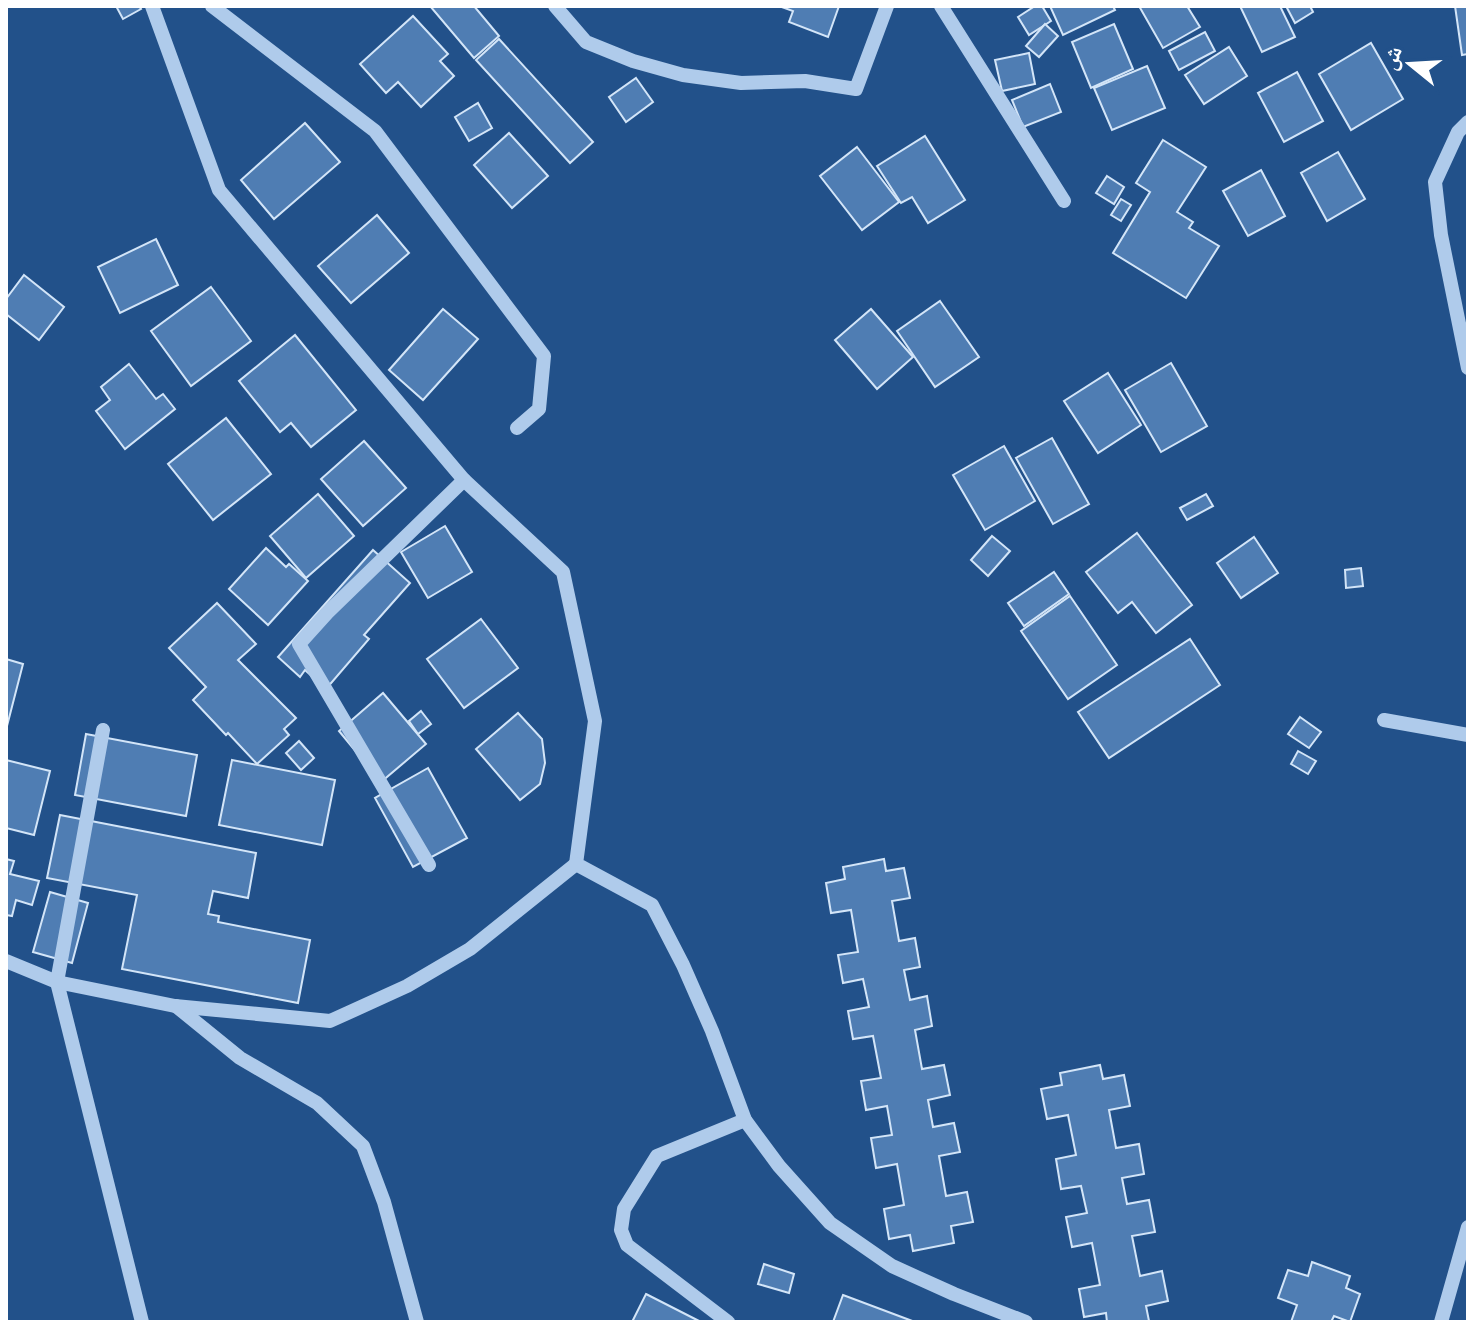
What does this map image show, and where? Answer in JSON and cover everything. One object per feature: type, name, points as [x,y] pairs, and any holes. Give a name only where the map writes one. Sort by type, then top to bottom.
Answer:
[{"type":"street","points":[[6,961],[57,982],[175,1006],[330,1021],[407,986],[470,949],[576,864],[595,721],[563,572],[464,480],[219,190],[152,6]]},
{"type":"street","points":[[212,6],[375,131],[544,356],[539,409],[517,428]]},
{"type":"street","points":[[555,6],[586,42],[670,72],[741,83],[805,81],[856,89],[887,6]]},
{"type":"street","points":[[941,6],[1064,201]]},
{"type":"street","points":[[1468,122],[1458,132],[1435,182],[1441,235],[1468,368]]},
{"type":"street","points":[[429,865],[299,644],[464,480]]},
{"type":"street","points":[[1384,720],[1468,735]]},
{"type":"street","points":[[103,730],[57,982],[142,1322]]},
{"type":"street","points":[[576,864],[652,905],[712,1031],[745,1120],[779,1166],[830,1223],[892,1266],[1026,1322]]},
{"type":"street","points":[[175,1006],[240,1058],[317,1103],[363,1146],[384,1202],[417,1322]]},
{"type":"street","points":[[728,1322],[627,1245],[621,1230],[624,1209],[657,1156],[745,1120]]},
{"type":"street","points":[[1441,1322],[1468,1227]]},
{"type":"building","points":[[116,6],[139,6],[141,9],[123,19]]},
{"type":"building","points":[[430,6],[474,6],[499,36],[474,58]]},
{"type":"building","points":[[779,6],[839,6],[828,37],[789,22],[793,11]]},
{"type":"building","points":[[1035,6],[1042,6],[1051,21],[1029,35],[1018,17]]},
{"type":"building","points":[[1050,6],[1113,6],[1115,10],[1063,35]]},
{"type":"building","points":[[1139,6],[1187,6],[1200,27],[1163,48]]},
{"type":"building","points":[[1240,6],[1280,6],[1295,37],[1262,52]]},
{"type":"building","points":[[1286,6],[1310,6],[1313,12],[1295,23]]},
{"type":"building","points":[[1455,6],[1468,6],[1468,54],[1462,55]]},
{"type":"building","points":[[413,16],[448,54],[440,61],[454,76],[421,107],[398,82],[386,93],[360,64]]},
{"type":"building","points":[[1045,24],[1058,36],[1039,57],[1026,46]]},
{"type":"building","points":[[1114,24],[1133,69],[1091,88],[1072,42]]},
{"type":"building","points":[[1205,32],[1215,51],[1179,70],[1169,51]]},
{"type":"building","points":[[499,39],[593,142],[570,163],[476,60]]},
{"type":"building","points":[[1371,43],[1403,99],[1351,130],[1319,74]]},
{"type":"building","points":[[1229,47],[1247,76],[1204,104],[1185,75]]},
{"type":"building","points":[[1029,53],[1035,84],[1002,91],[995,60]]},
{"type":"building","points":[[1147,66],[1165,108],[1112,130],[1094,88]]},
{"type":"building","points":[[1297,72],[1323,121],[1284,142],[1258,93]]},
{"type":"building","points":[[636,78],[653,102],[626,122],[609,97]]},
{"type":"building","points":[[1050,84],[1061,112],[1023,127],[1012,100]]},
{"type":"building","points":[[478,103],[492,128],[469,141],[455,117]]},
{"type":"building","points":[[305,123],[340,162],[274,219],[241,180]]},
{"type":"building","points":[[509,133],[548,176],[512,208],[474,165]]},
{"type":"building","points":[[925,136],[965,200],[928,223],[912,197],[901,203],[877,166]]},
{"type":"building","points":[[1163,140],[1206,167],[1177,212],[1193,222],[1189,228],[1219,246],[1186,298],[1113,253],[1150,192],[1136,183]]},
{"type":"building","points":[[857,147],[899,202],[862,230],[820,176]]},
{"type":"building","points":[[1338,152],[1365,199],[1327,221],[1301,173]]},
{"type":"building","points":[[1261,170],[1285,216],[1248,236],[1223,191]]},
{"type":"building","points":[[1107,176],[1124,187],[1114,204],[1096,193]]},
{"type":"building","points":[[1121,199],[1131,205],[1121,221],[1111,215]]},
{"type":"building","points":[[377,215],[409,253],[351,303],[318,266]]},
{"type":"building","points":[[156,239],[178,285],[120,313],[98,267]]},
{"type":"building","points":[[24,275],[64,307],[39,340],[6,314],[6,299]]},
{"type":"building","points":[[211,287],[251,341],[191,386],[151,331]]},
{"type":"building","points":[[940,301],[979,357],[935,387],[897,331]]},
{"type":"building","points":[[443,309],[478,339],[423,400],[389,370]]},
{"type":"building","points":[[871,309],[913,357],[877,389],[835,340]]},
{"type":"building","points":[[295,335],[356,410],[311,447],[291,423],[280,432],[239,381]]},
{"type":"building","points":[[1171,363],[1207,426],[1161,452],[1125,390]]},
{"type":"building","points":[[129,364],[156,399],[163,394],[175,409],[125,449],[96,411],[110,400],[101,387]]},
{"type":"building","points":[[1108,373],[1141,425],[1098,453],[1064,401]]},
{"type":"building","points":[[226,418],[271,474],[213,520],[168,464]]},
{"type":"building","points":[[1052,438],[1089,504],[1053,524],[1016,458]]},
{"type":"building","points":[[364,441],[406,488],[363,526],[321,479]]},
{"type":"building","points":[[1004,446],[1035,501],[985,530],[953,475]]},
{"type":"building","points":[[318,494],[354,536],[306,578],[270,536]]},
{"type":"building","points":[[1206,494],[1213,506],[1187,520],[1180,508]]},
{"type":"building","points":[[445,526],[472,572],[428,598],[401,552]]},
{"type":"building","points":[[1137,533],[1192,605],[1156,633],[1132,602],[1118,613],[1086,572]]},
{"type":"building","points":[[992,536],[1010,551],[988,576],[971,560]]},
{"type":"building","points":[[1254,537],[1278,573],[1241,598],[1217,563]]},
{"type":"building","points":[[266,548],[286,567],[289,564],[308,581],[268,625],[229,589]]},
{"type":"building","points":[[373,550],[410,583],[364,635],[369,639],[326,689],[305,670],[300,677],[278,657]]},
{"type":"building","points":[[1361,568],[1363,586],[1346,588],[1345,570]]},
{"type":"building","points":[[1054,572],[1069,594],[1024,626],[1008,603]]},
{"type":"building","points":[[1070,596],[1117,665],[1068,699],[1021,631]]},
{"type":"building","points":[[217,603],[256,644],[238,660],[296,718],[284,729],[289,735],[257,764],[193,700],[206,687],[169,648]]},
{"type":"building","points":[[481,619],[518,668],[464,708],[427,659]]},
{"type":"building","points":[[1190,639],[1220,685],[1109,758],[1078,712]]},
{"type":"building","points":[[6,659],[23,664],[7,726],[6,726]]},
{"type":"building","points":[[383,693],[426,744],[381,782],[339,731]]},
{"type":"building","points":[[421,711],[431,724],[418,734],[409,721]]},
{"type":"building","points":[[518,713],[542,739],[545,763],[540,784],[520,800],[476,749]]},
{"type":"building","points":[[1300,717],[1321,732],[1309,748],[1288,734]]},
{"type":"building","points":[[86,734],[197,755],[186,816],[75,795]]},
{"type":"building","points":[[299,741],[314,758],[301,770],[286,753]]},
{"type":"building","points":[[1298,751],[1316,761],[1308,774],[1291,764]]},
{"type":"building","points":[[6,760],[50,771],[34,835],[6,828]]},
{"type":"building","points":[[232,760],[335,780],[322,845],[219,825]]},
{"type":"building","points":[[428,768],[467,838],[413,867],[375,798]]},
{"type":"building","points":[[60,815],[256,853],[248,898],[213,891],[208,914],[219,916],[218,922],[310,940],[298,1003],[122,969],[137,895],[47,878]]},
{"type":"building","points":[[6,859],[14,861],[10,874],[39,881],[32,905],[16,900],[12,916],[6,915]]},
{"type":"building","points":[[884,859],[886,871],[904,868],[910,898],[892,901],[899,941],[915,938],[920,967],[904,970],[910,1000],[927,996],[932,1026],[915,1030],[922,1069],[944,1065],[950,1095],[928,1100],[933,1127],[954,1123],[960,1152],[939,1156],[946,1196],[967,1192],[973,1222],[951,1226],[954,1243],[913,1251],[910,1235],[889,1239],[884,1209],[904,1205],[897,1164],[876,1168],[871,1138],[892,1135],[887,1106],[866,1110],[861,1081],[881,1078],[873,1036],[853,1039],[848,1011],[869,1007],[863,979],[843,983],[838,955],[858,952],[851,910],[831,913],[826,883],[845,879],[843,867]]},
{"type":"building","points":[[50,892],[88,903],[72,963],[33,952]]},
{"type":"building","points":[[1100,1065],[1103,1079],[1124,1075],[1130,1106],[1109,1110],[1116,1148],[1139,1144],[1144,1174],[1122,1178],[1127,1204],[1149,1200],[1155,1232],[1132,1236],[1140,1276],[1162,1271],[1168,1301],[1146,1306],[1149,1321],[1107,1322],[1106,1313],[1084,1317],[1079,1289],[1100,1285],[1092,1243],[1072,1247],[1066,1217],[1087,1213],[1081,1186],[1061,1189],[1056,1159],[1076,1155],[1068,1115],[1047,1119],[1041,1089],[1062,1085],[1060,1073]]},
{"type":"building","points":[[1312,1262],[1350,1276],[1346,1288],[1360,1294],[1350,1322],[1334,1316],[1331,1322],[1291,1322],[1297,1305],[1278,1298],[1288,1270],[1308,1276]]},
{"type":"building","points":[[764,1264],[794,1274],[789,1293],[758,1284]]},
{"type":"building","points":[[646,1294],[701,1322],[632,1322]]},
{"type":"building","points":[[843,1295],[915,1322],[833,1322]]}]
